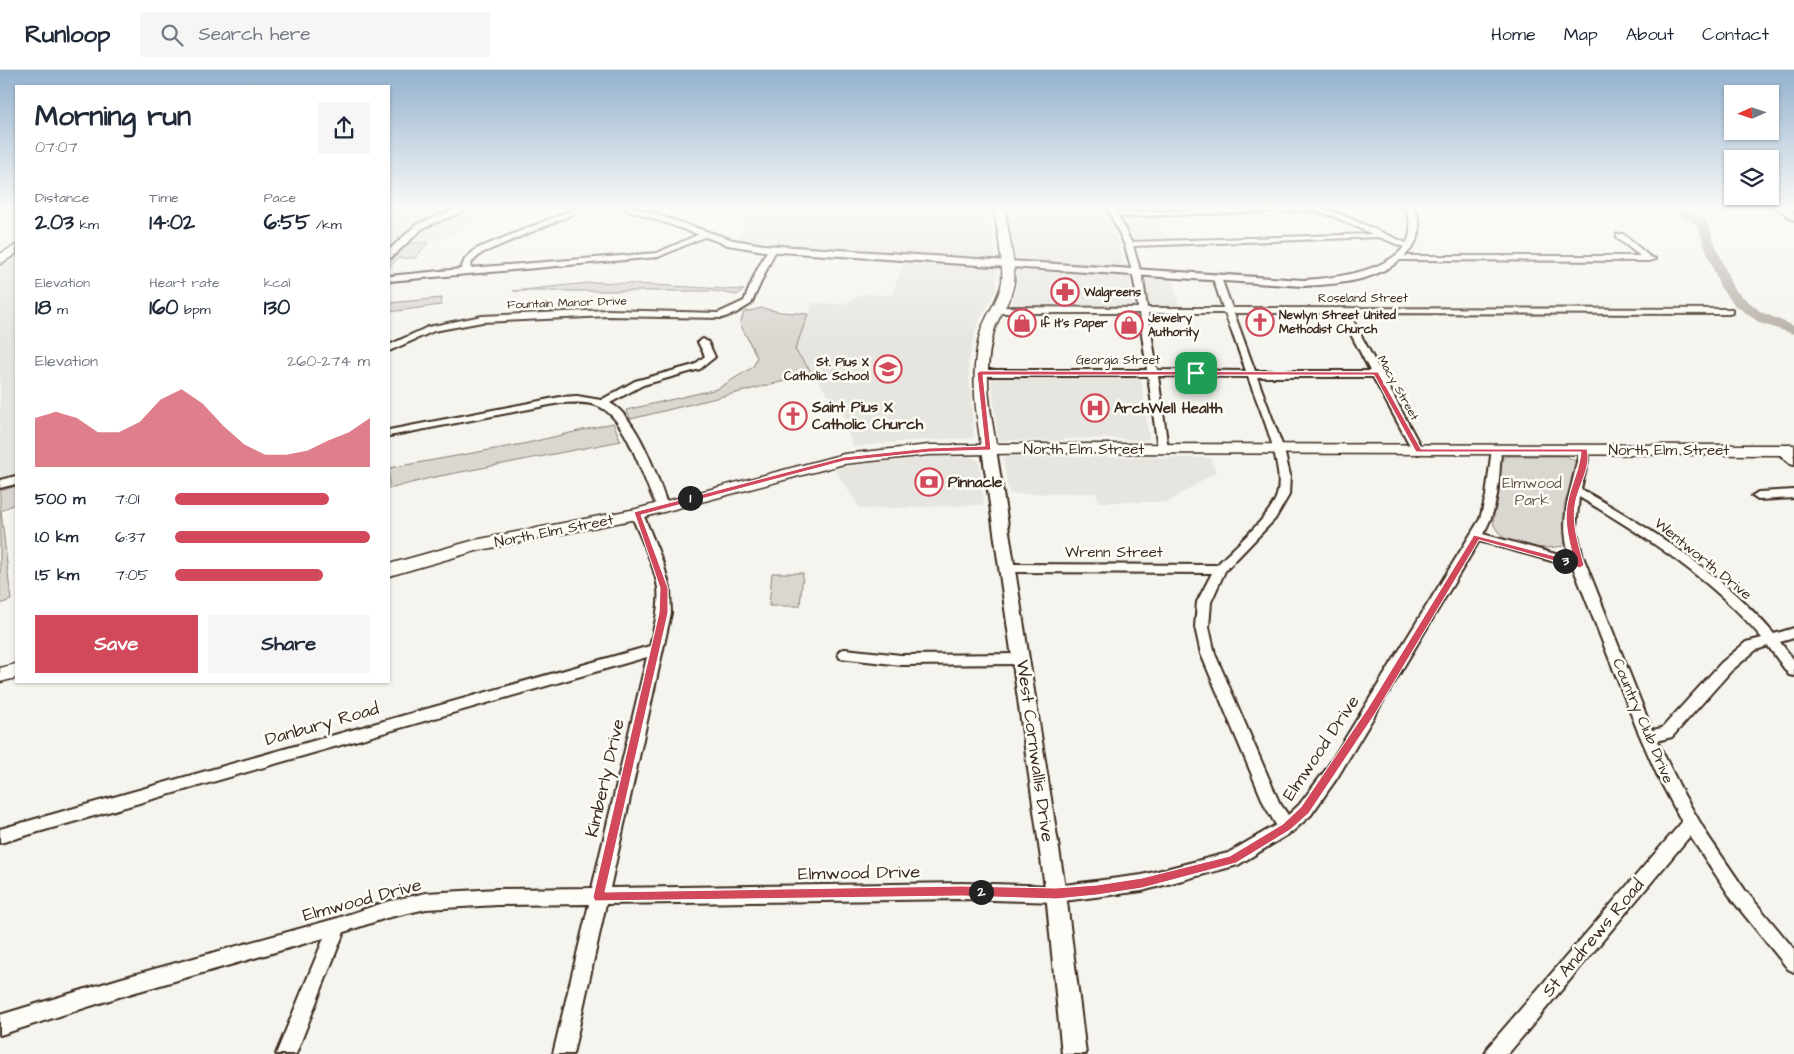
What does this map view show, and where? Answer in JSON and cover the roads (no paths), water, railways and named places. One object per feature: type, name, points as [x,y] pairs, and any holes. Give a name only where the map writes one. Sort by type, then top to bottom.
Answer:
[{"type":"main road","points":[[989,448],[980,373],[984,339],[1006,292],[1007,264],[1005,252]]},
{"type":"main road","name":"North Elm Street","points":[[390,570],[475,546],[637,514],[844,459],[929,450],[989,448],[1418,451],[1788,450]]},
{"type":"main road","points":[[0,675],[15,671]]},
{"type":"street","points":[[466,271],[468,261],[478,252]]},
{"type":"street","points":[[390,279],[658,255],[665,252]]},
{"type":"street","name":"Fountain Manor Drive","points":[[390,348],[430,329],[471,320],[599,313],[710,316],[733,311],[748,302],[770,252]]},
{"type":"street","points":[[818,252],[1138,274],[1303,282],[1331,281],[1365,275],[1399,258],[1404,252]]},
{"type":"street","points":[[1131,252],[1138,274],[1163,449]]},
{"type":"street","points":[[1399,258],[1650,259],[1641,252]]},
{"type":"street","points":[[1216,278],[1279,450],[1284,475],[1283,496],[1271,516],[1220,569],[1204,602],[1202,627],[1208,654],[1273,806],[1286,827]]},
{"type":"street","name":"Roseland Street","points":[[997,310],[1729,311]]},
{"type":"street","name":"Macy Street","points":[[1343,311],[1418,451]]},
{"type":"street","points":[[603,403],[639,383],[702,365],[710,357],[703,342]]},
{"type":"street","name":"Georgia Street","points":[[980,373],[1376,374]]},
{"type":"street","points":[[390,433],[560,400],[582,399],[603,403],[618,412],[626,422],[653,480],[662,507]]},
{"type":"street","name":"West Cornwallis Drive","points":[[989,448],[1056,894],[1074,1054]]},
{"type":"street","name":"Elmwood Drive","points":[[0,1025],[122,987],[338,926],[386,910],[426,901],[498,897],[962,891],[1056,894],[1142,883],[1232,860],[1286,827],[1305,810],[1332,772],[1486,519],[1492,496],[1496,450]]},
{"type":"street","name":"Country Club Drive","points":[[1584,450],[1583,467],[1571,506],[1570,529],[1580,565],[1648,737],[1691,823],[1739,895],[1794,963]]},
{"type":"street","points":[[1788,450],[1794,462]]},
{"type":"street","points":[[0,484],[15,480]]},
{"type":"street","name":"Wentworth Drive","points":[[1575,490],[1612,510],[1650,535],[1699,573],[1759,626],[1794,671]]},
{"type":"street","points":[[1758,496],[1794,494]]},
{"type":"street","name":"Kimberly Drive","points":[[564,1054],[664,613],[664,588],[637,514]]},
{"type":"street","points":[[1477,536],[1580,565]]},
{"type":"street","name":"Wrenn Street","points":[[1008,568],[1220,569]]},
{"type":"street","points":[[1648,737],[1667,733],[1726,667],[1751,646],[1794,633]]},
{"type":"street","name":"Danbury Road","points":[[0,836],[656,648]]},
{"type":"street","points":[[845,654],[901,660],[1021,659]]},
{"type":"street","name":"St Andrews Road","points":[[1495,1054],[1691,823]]},
{"type":"street","points":[[286,1054],[338,926]]},
{"type":"waterway","points":[[1713,252],[1726,287],[1739,302],[1765,320],[1794,330]]},
{"type":"place","name":"Walgreens","points":[[1065,292]]},
{"type":"place","name":"Newlyn Street United Methodist Church","points":[[1260,322]]},
{"type":"place","name":"If It's Paper","points":[[1022,323]]},
{"type":"place","name":"Jewelry Authority","points":[[1129,325]]},
{"type":"place","name":"St. Pius X Catholic School","points":[[888,369]]},
{"type":"place","name":"ArchWell Health","points":[[1095,408]]},
{"type":"place","name":"Saint Pius X Catholic Church","points":[[793,416]]},
{"type":"place","name":"Pinnacle","points":[[929,482]]},
{"type":"park label","name":"Elmwood Park","points":[[1532,492]]}]
